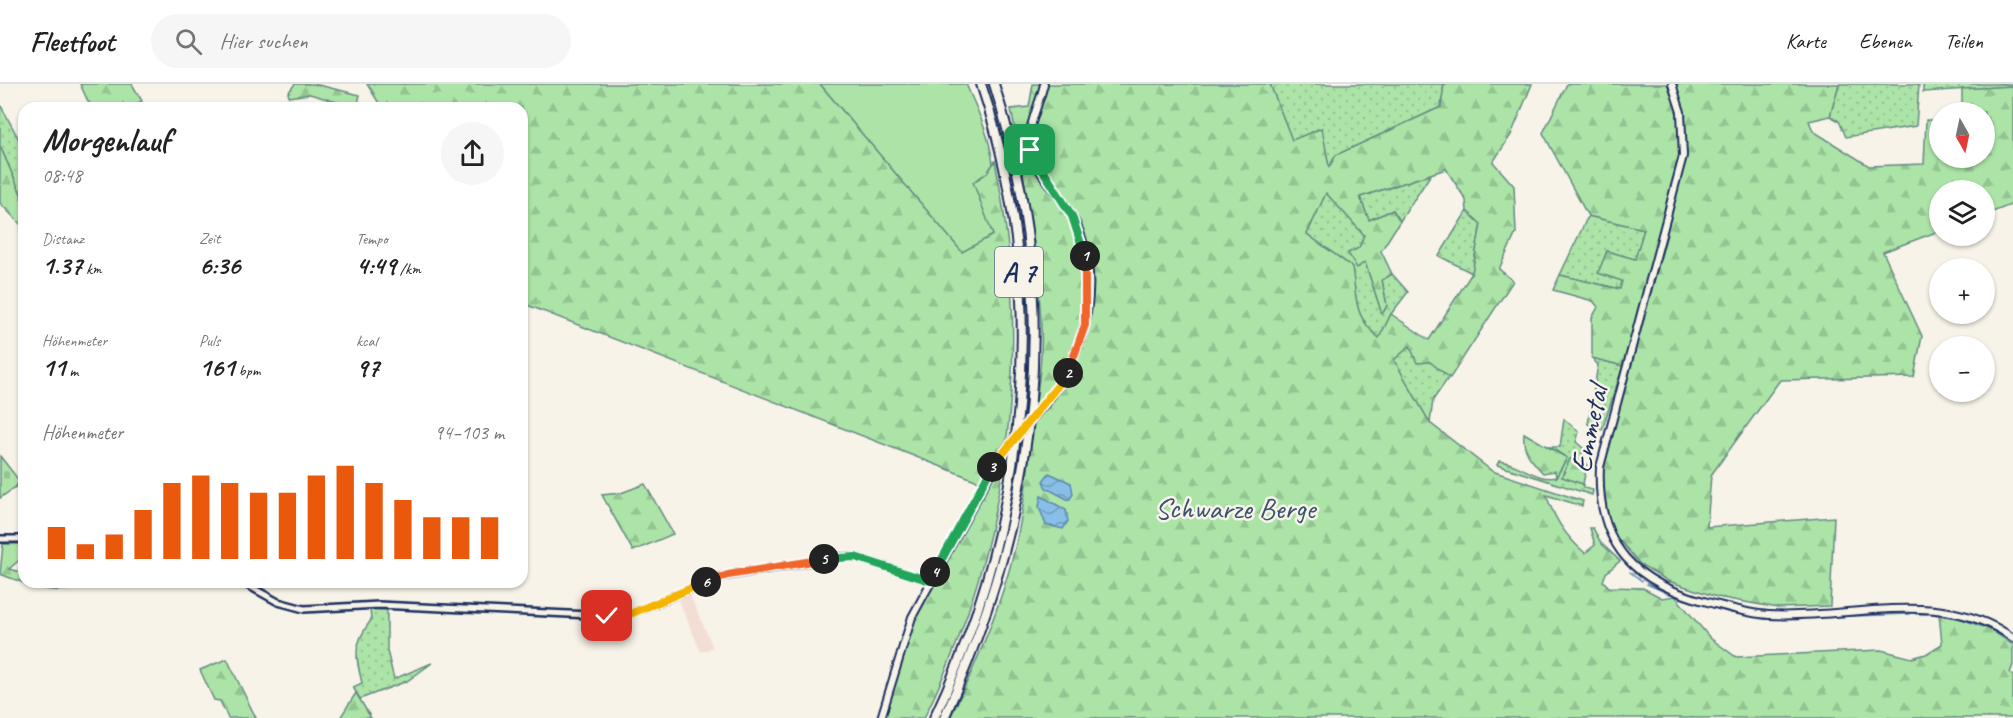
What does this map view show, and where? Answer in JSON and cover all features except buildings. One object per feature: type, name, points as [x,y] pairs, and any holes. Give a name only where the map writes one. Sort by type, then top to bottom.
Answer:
[{"type":"highway","name":"A 7","points":[[934,718],[964,650],[991,572],[1005,517],[1019,424],[1023,354],[1018,255],[1001,154],[981,84]]},
{"type":"highway","name":"A 7","points":[[944,718],[985,622],[1004,560],[1022,479],[1031,404],[1033,324],[1027,236],[1015,159],[994,84]]},
{"type":"main road","points":[[881,718],[906,630],[930,581],[1001,454],[1063,381],[1079,346],[1087,313],[1085,253],[1076,224],[1035,162],[1029,141],[1044,84]]},
{"type":"main road","name":"Emmetal","points":[[1672,84],[1681,112],[1683,156],[1600,467],[1602,513],[1615,545],[1627,561],[1653,582],[1688,597],[1736,610],[1785,616],[1922,609],[1953,611],[1977,618],[2013,638]]},
{"type":"street","points":[[0,539],[18,539]]},
{"type":"street","points":[[253,588],[278,602],[300,609],[379,605],[620,616],[720,577],[848,556],[930,581]]},
{"type":"shaded area","points":[[690,595],[713,647],[701,652],[678,599]]},
{"type":"green space","points":[[80,84],[132,84],[142,101],[140,102],[88,102]]},
{"type":"green space","points":[[295,84],[314,84],[360,95],[358,102],[337,102],[310,94],[289,97],[288,93]]},
{"type":"green space","points":[[367,84],[820,84],[962,251],[973,182],[987,173],[995,161],[1006,232],[1012,304],[1012,375],[1006,446],[994,515],[977,584],[953,652],[924,718],[884,718],[910,627],[983,483],[528,305],[528,102],[378,102]]},
{"type":"green space","points":[[820,84],[966,84],[989,143],[993,164],[987,173],[973,182],[993,235],[962,252]]},
{"type":"green space","name":"Schwarze Berge","points":[[1033,84],[1270,84],[1292,140],[1322,128],[1329,167],[1336,155],[1441,107],[1444,84],[1532,84],[1511,135],[1493,162],[1514,186],[1516,233],[1499,269],[1513,281],[1450,378],[1430,362],[1417,363],[1410,346],[1394,360],[1430,423],[1492,471],[1583,501],[1582,506],[1546,495],[1561,527],[1585,553],[1595,545],[1590,528],[1593,528],[1601,543],[1620,561],[1606,573],[1603,581],[1609,587],[1643,588],[1662,598],[1675,596],[1710,638],[1736,657],[1881,650],[1912,658],[1926,654],[1942,644],[1939,613],[1974,620],[2013,642],[2013,665],[2010,673],[2013,676],[2013,718],[950,718],[978,657],[1002,595],[1023,505],[1040,364],[1041,326],[1034,244],[1011,109],[1029,107]],"holes":[[[1446,169],[1466,200],[1467,211],[1481,224],[1472,273],[1429,340],[1391,314],[1379,338],[1360,314],[1352,267],[1307,234],[1326,193],[1364,235],[1359,248],[1348,253],[1357,268],[1365,262],[1382,314],[1387,306],[1382,280],[1392,274],[1381,251],[1400,221],[1393,210],[1369,220],[1360,197]]]},
{"type":"green space","points":[[1270,84],[1444,84],[1441,107],[1336,155],[1329,168],[1321,128],[1292,141]]},
{"type":"green space","points":[[1567,84],[1839,84],[1830,116],[1809,121],[1813,131],[1869,166],[1924,164],[1926,120],[1929,120],[1929,168],[1995,168],[1995,102],[1962,102],[1962,89],[2013,86],[2013,204],[1995,211],[1995,180],[1929,180],[1929,235],[1883,252],[1922,336],[1914,377],[1780,380],[1711,475],[1707,527],[1834,517],[1830,606],[1778,608],[1717,597],[1668,581],[1640,564],[1614,534],[1603,496],[1603,469],[1667,234],[1660,232],[1623,366],[1592,358],[1592,318],[1598,307],[1593,301],[1553,290],[1560,275],[1620,289],[1622,281],[1598,273],[1607,251],[1635,259],[1644,229],[1588,216],[1543,133]]},
{"type":"green space","points":[[1839,84],[1919,84],[1916,126],[1846,137],[1839,121],[1830,116]]},
{"type":"green space","points":[[1923,84],[2013,84],[2013,86],[1923,92]]},
{"type":"green space","points":[[0,104],[18,138],[18,187],[0,146]]},
{"type":"green space","points":[[0,146],[18,187],[18,222],[0,203]]},
{"type":"green space","points":[[1431,174],[1400,221],[1393,210],[1369,220],[1360,197]]},
{"type":"green space","points":[[1326,193],[1365,235],[1359,248],[1348,253],[1365,262],[1382,314],[1387,306],[1382,280],[1392,274],[1408,292],[1391,314],[1379,339],[1360,315],[1352,267],[1307,234]]},
{"type":"green space","points":[[1467,211],[1481,224],[1472,273],[1439,256]]},
{"type":"green space","points":[[1588,216],[1644,229],[1635,260],[1607,251],[1599,273],[1623,281],[1620,289],[1560,275]]},
{"type":"green space","points":[[1410,345],[1449,377],[1433,400],[1430,423],[1394,360]]},
{"type":"green space","points":[[1592,358],[1623,366],[1602,430],[1588,424],[1598,365]]},
{"type":"green space","points":[[1564,419],[1579,432],[1576,442],[1583,448],[1583,462],[1570,459],[1562,476],[1583,484],[1583,488],[1593,490],[1592,495],[1497,465],[1499,461],[1506,462],[1542,477],[1556,477],[1567,458],[1550,447],[1560,447]]},
{"type":"green space","points":[[1524,433],[1567,458],[1556,477],[1555,471],[1543,473],[1531,459],[1524,445]]},
{"type":"green space","points":[[0,456],[18,479],[18,485],[0,498]]},
{"type":"green space","points":[[1570,459],[1587,464],[1583,484],[1562,477]]},
{"type":"green space","points":[[645,484],[673,534],[633,551],[602,495],[621,493]]},
{"type":"green space","points":[[3,544],[18,544],[18,561],[9,569],[18,571],[18,581],[0,574]]},
{"type":"green space","points":[[43,588],[72,588],[65,590]]},
{"type":"green space","points":[[370,609],[387,610],[387,651],[394,679],[432,663],[407,681],[360,699],[353,687],[362,683],[357,650],[361,636],[371,620]]},
{"type":"green space","points":[[227,659],[256,718],[228,718],[220,701],[214,700],[200,670]]},
{"type":"green space","points":[[356,693],[371,718],[340,718]]},
{"type":"water","points":[[1049,473],[1071,483],[1073,494],[1069,500],[1046,488],[1043,481]]},
{"type":"water","points":[[1041,496],[1066,510],[1068,521],[1063,529],[1046,525],[1039,507]]},
{"type":"waterway","points":[[1630,572],[1642,581]]},
{"type":"waterway","points":[[1647,584],[1667,593]]},
{"type":"waterway","points":[[1674,596],[1731,613],[1769,619],[1910,614]]},
{"type":"waterway","points":[[1916,614],[1927,614]]},
{"type":"waterway","points":[[1932,614],[1959,618],[1986,628]]},
{"type":"waterway","points":[[1991,630],[2013,645]]},
{"type":"route","points":[[607,616],[630,614],[720,577],[848,556],[930,581],[996,461],[1063,381],[1073,363],[1083,336],[1087,279],[1083,244],[1072,216],[1035,162],[1030,150]]}]
